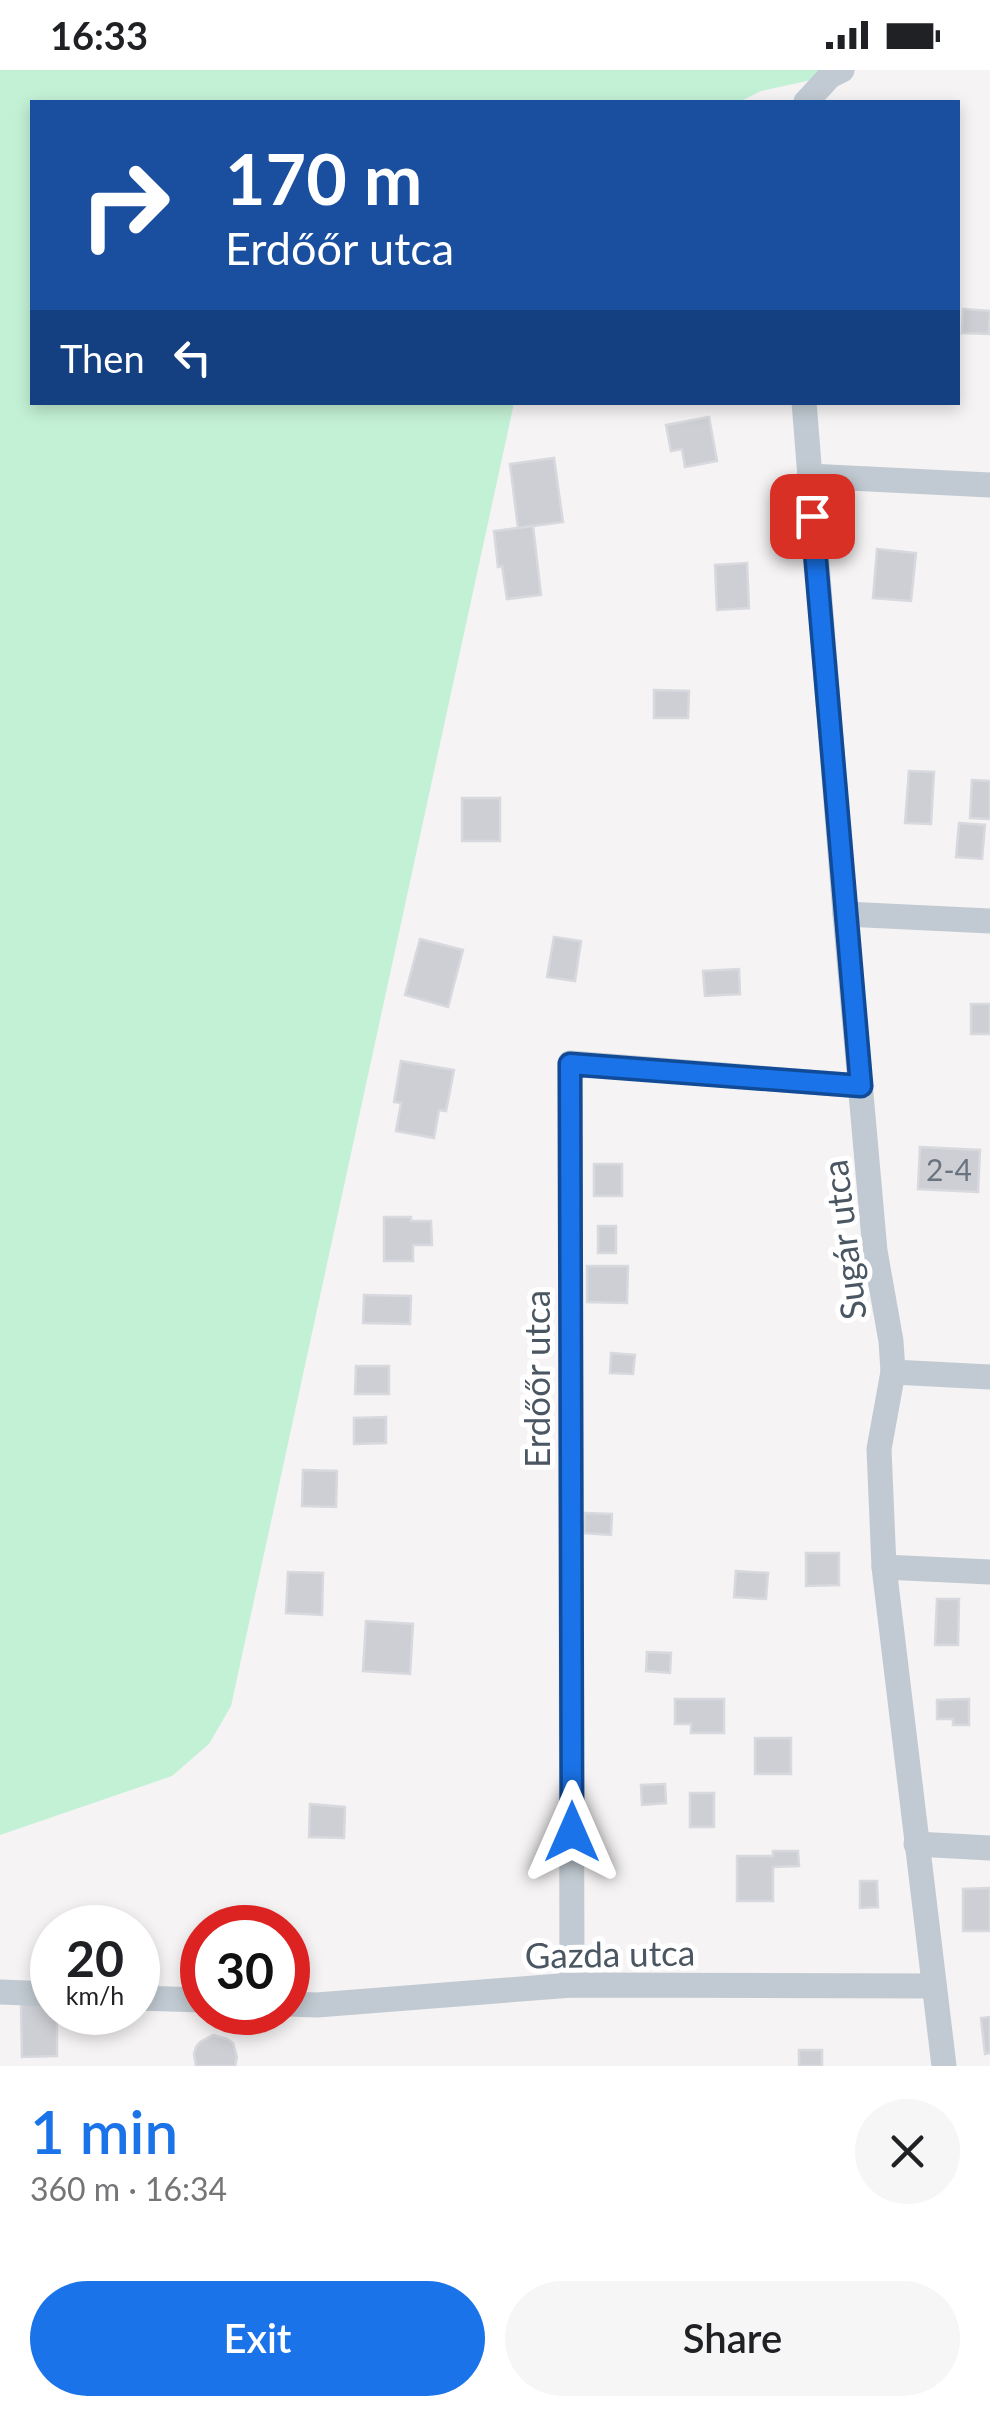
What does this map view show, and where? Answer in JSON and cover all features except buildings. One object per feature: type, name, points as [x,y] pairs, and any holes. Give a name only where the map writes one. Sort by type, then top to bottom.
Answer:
[{"type":"street","points":[[808,100],[830,76],[842,70]]},
{"type":"street","name":"Sugár utca","points":[[804,405],[876,1251],[894,1372],[879,1449],[884,1567],[944,2066]]},
{"type":"street","points":[[809,476],[990,485]]},
{"type":"street","points":[[845,914],[990,921]]},
{"type":"street","name":"Erdőőr utca","points":[[572,1985],[570,1064],[861,1086]]},
{"type":"street","points":[[894,1372],[990,1377]]},
{"type":"street","points":[[884,1567],[990,1572]]},
{"type":"street","points":[[916,1844],[990,1848]]},
{"type":"street","name":"Gazda utca","points":[[310,2005],[572,1985],[934,1986]]},
{"type":"street","points":[[0,1992],[30,1993]]},
{"type":"green space","points":[[0,70],[842,70],[761,91],[743,100],[30,100],[30,405],[514,405],[231,1706],[209,1744],[172,1776],[0,1835]]},
{"type":"route","points":[[572,1832],[570,1064],[861,1086],[812,516]]}]
